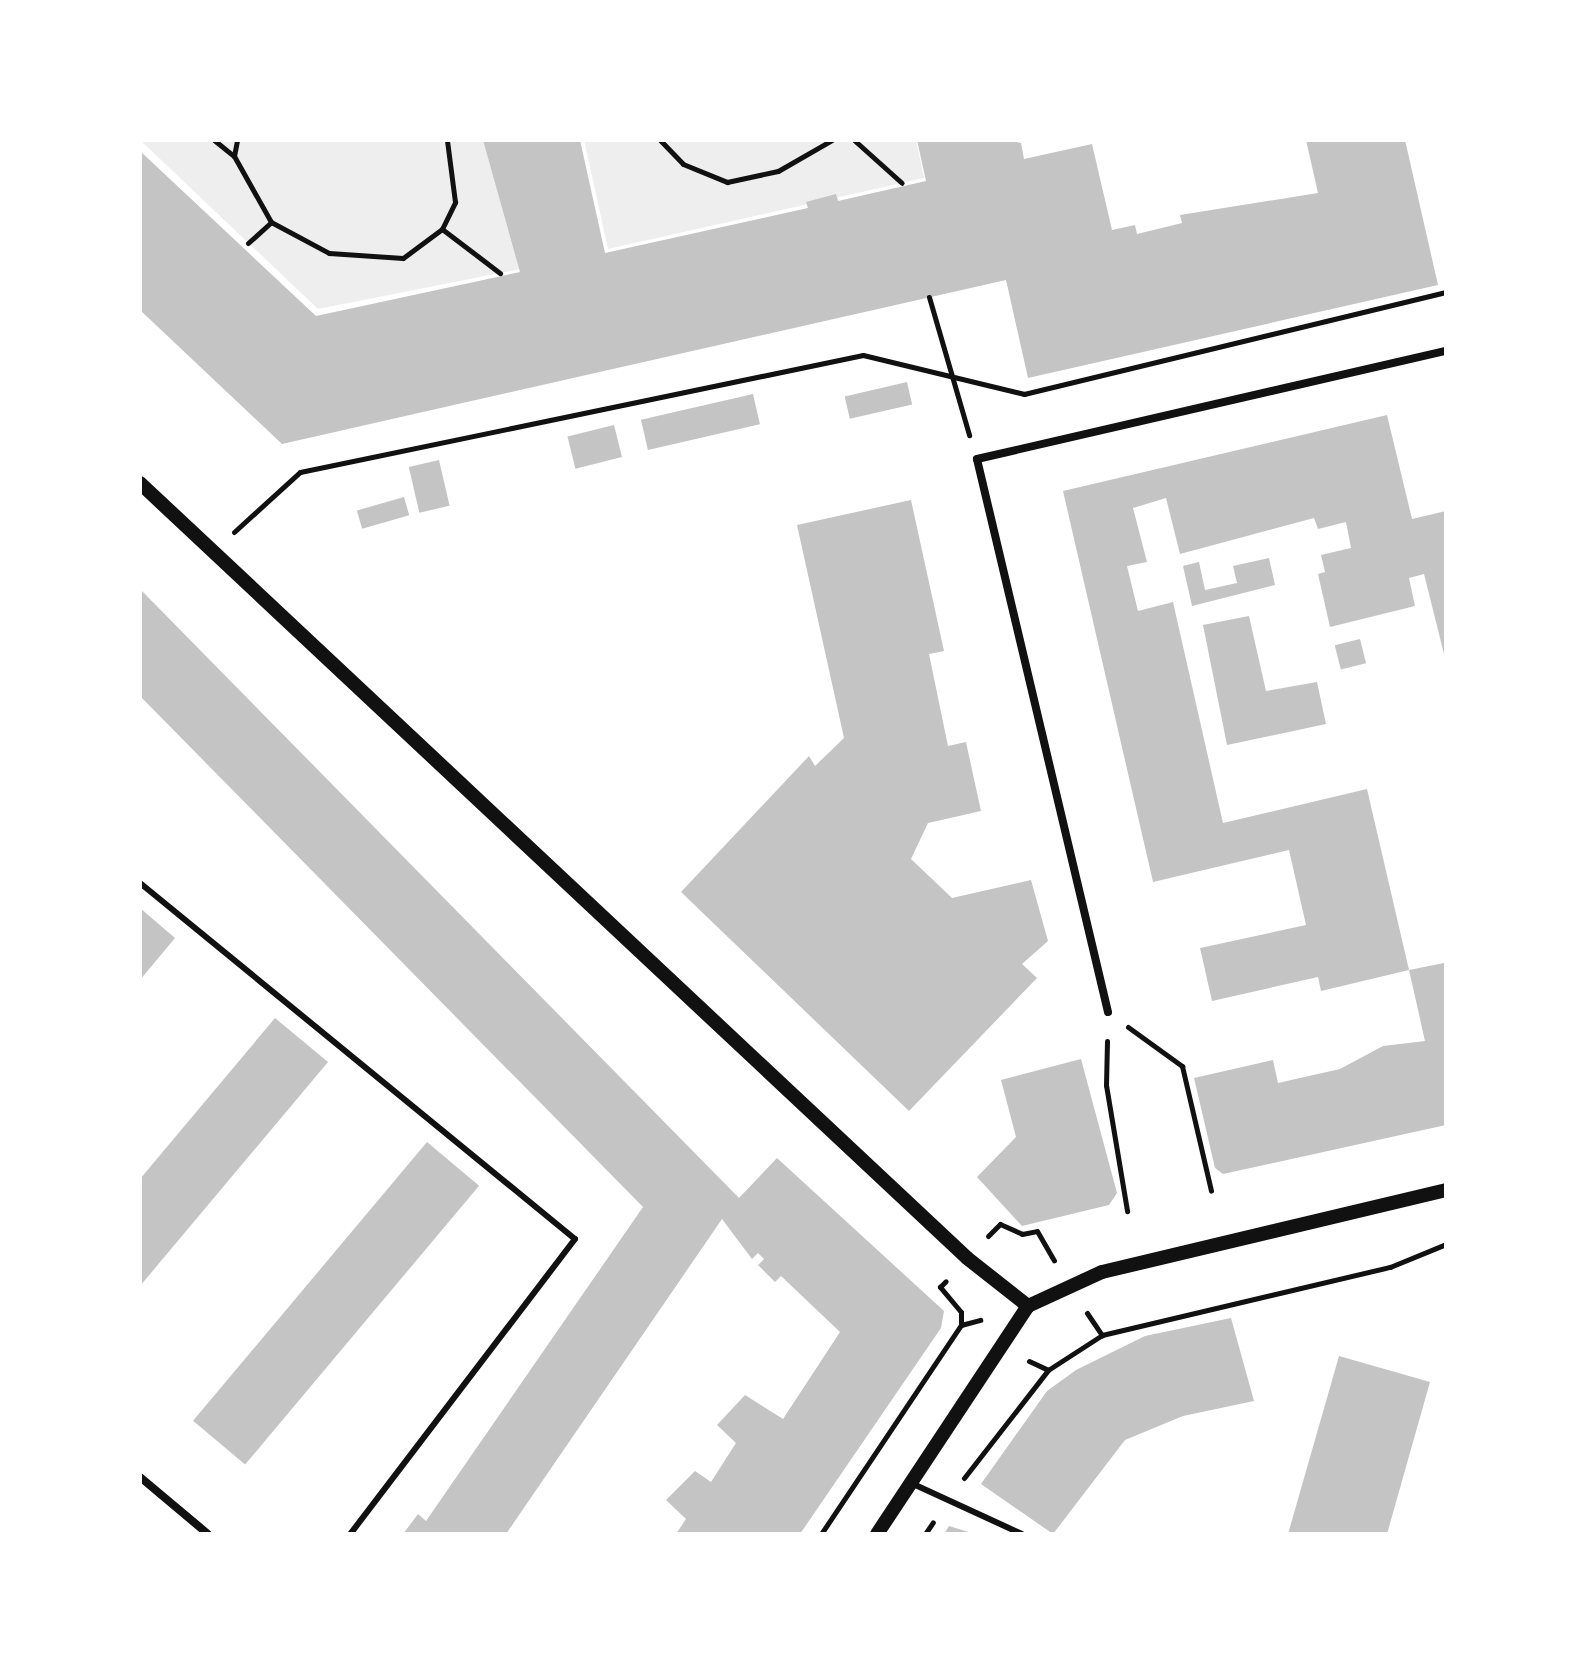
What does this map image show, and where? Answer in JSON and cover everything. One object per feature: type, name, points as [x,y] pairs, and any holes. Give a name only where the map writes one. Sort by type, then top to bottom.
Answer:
[{"type":"street","points":[[1108,1012],[977,459],[1446,351]]},
{"type":"street","points":[[140,483],[967,1258],[1028,1306]]},
{"type":"street","points":[[877,1534],[1028,1306],[1102,1272],[1446,1190]]},
{"type":"street","points":[[140,1477],[208,1534]]},
{"type":"lane","points":[[140,883],[575,1239],[350,1534]]},
{"type":"lane","points":[[911,1483],[1022,1534]]},
{"type":"path","points":[[214,140],[234,156],[271,222],[329,253],[403,258],[442,229],[455,202],[447,140]]},
{"type":"path","points":[[234,156],[237,140]]},
{"type":"path","points":[[660,140],[683,164],[727,182],[778,171],[832,140]]},
{"type":"path","points":[[854,140],[902,183]]},
{"type":"path","points":[[248,243],[271,222]]},
{"type":"path","points":[[442,229],[500,273]]},
{"type":"path","points":[[212,551],[300,472],[863,355],[1024,394],[1446,292]]},
{"type":"path","points":[[929,297],[977,459]]},
{"type":"path","points":[[1108,1012],[1182,1066],[1211,1191]]},
{"type":"path","points":[[1108,1012],[1106,1085],[1127,1211]]},
{"type":"path","points":[[995,1230],[1000,1224],[1022,1234],[1037,1231],[1043,1241]]},
{"type":"path","points":[[925,1534],[947,1500],[1048,1370],[1102,1335],[1390,1267],[1446,1244]]},
{"type":"path","points":[[821,1534],[961,1325],[961,1312],[940,1287],[946,1280]]},
{"type":"path","points":[[1091,1318],[1102,1335]]},
{"type":"path","points":[[961,1325],[972,1330]]},
{"type":"path","points":[[1037,1365],[1048,1370]]},
{"type":"shaded area","points":[[140,140],[489,140],[520,269],[318,309]]},
{"type":"shaded area","points":[[584,140],[916,140],[924,178],[608,249]]},
{"type":"building","points":[[483,140],[580,140],[605,253],[808,208],[806,202],[836,194],[838,201],[926,181],[917,140],[1007,140],[1021,143],[1024,159],[1092,144],[1112,230],[1135,225],[1137,234],[1182,223],[1180,215],[1318,193],[1306,140],[1405,140],[1438,285],[1028,378],[1006,280],[282,444],[140,310],[140,151],[316,316],[520,272]]},
{"type":"building","points":[[907,382],[912,404],[850,419],[845,396]]},
{"type":"building","points":[[753,394],[760,424],[648,450],[641,420]]},
{"type":"building","points":[[1387,415],[1412,519],[1446,511],[1446,662],[1424,574],[1409,578],[1415,606],[1330,627],[1318,574],[1325,572],[1321,555],[1351,548],[1346,522],[1318,529],[1314,518],[1180,554],[1166,498],[1133,508],[1147,562],[1127,566],[1138,611],[1173,602],[1223,823],[1367,789],[1409,970],[1321,991],[1318,977],[1212,1001],[1200,948],[1306,925],[1289,850],[1153,882],[1063,491]]},
{"type":"building","points":[[614,425],[622,457],[575,469],[567,437]]},
{"type":"building","points":[[439,460],[450,506],[419,513],[409,467]]},
{"type":"building","points":[[404,497],[409,515],[362,529],[357,511]]},
{"type":"building","points":[[911,500],[944,651],[929,654],[948,746],[966,742],[981,811],[928,823],[911,859],[952,898],[1031,880],[1048,941],[1022,964],[1037,978],[909,1111],[681,892],[809,756],[815,766],[844,738],[797,525]]},
{"type":"building","points":[[1269,558],[1275,585],[1192,606],[1183,566],[1199,562],[1205,590],[1237,583],[1233,566]]},
{"type":"building","points":[[140,589],[739,1198],[777,1158],[944,1311],[941,1328],[800,1534],[676,1534],[686,1519],[666,1500],[695,1471],[711,1482],[736,1443],[717,1425],[745,1395],[783,1419],[840,1332],[781,1276],[775,1282],[758,1265],[764,1259],[758,1253],[752,1259],[722,1219],[506,1534],[403,1534],[418,1514],[426,1521],[643,1207],[140,696]]},
{"type":"building","points":[[1249,616],[1266,691],[1317,682],[1326,724],[1227,745],[1203,625]]},
{"type":"building","points":[[1360,639],[1366,663],[1341,670],[1335,645]]},
{"type":"building","points":[[140,908],[175,938],[140,980]]},
{"type":"building","points":[[1444,963],[1446,1125],[1223,1174],[1215,1168],[1194,1078],[1273,1060],[1278,1083],[1340,1069],[1383,1046],[1425,1041],[1409,970]]},
{"type":"building","points":[[275,1018],[328,1062],[140,1286],[140,1179]]},
{"type":"building","points":[[1081,1059],[1117,1193],[1109,1205],[1022,1226],[977,1177],[1016,1137],[1001,1080]]},
{"type":"building","points":[[427,1142],[479,1186],[245,1465],[193,1421]]},
{"type":"building","points":[[1231,1318],[1254,1401],[1183,1416],[1125,1440],[1053,1534],[981,1484],[1047,1391],[1076,1370],[1145,1336]]},
{"type":"building","points":[[1339,1356],[1430,1382],[1387,1534],[1288,1534]]},
{"type":"building","points":[[949,1526],[972,1533],[972,1534],[944,1534]]}]
